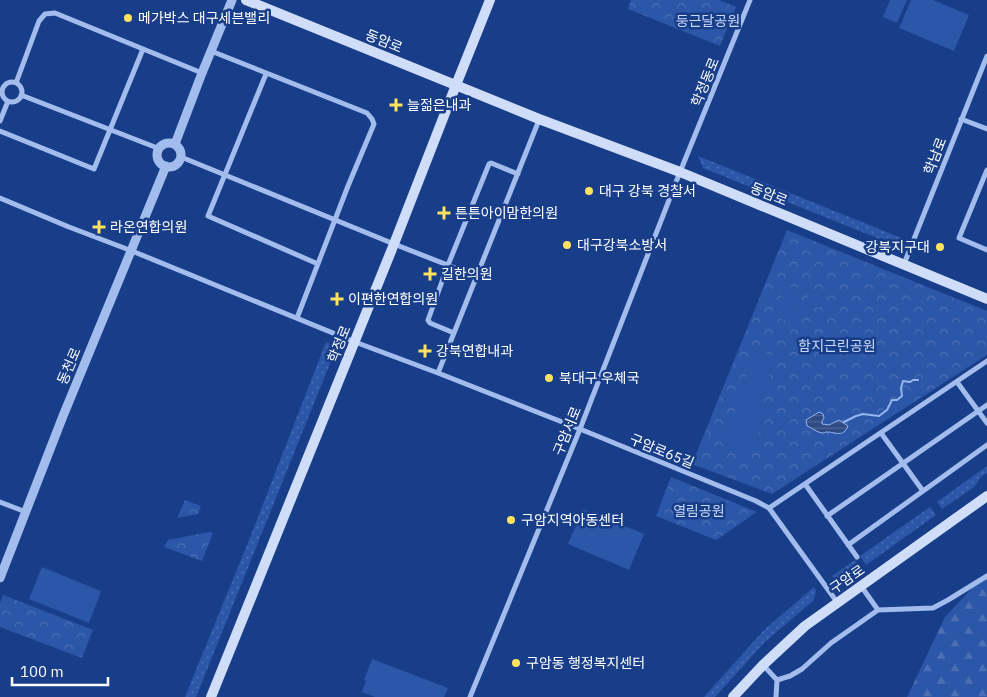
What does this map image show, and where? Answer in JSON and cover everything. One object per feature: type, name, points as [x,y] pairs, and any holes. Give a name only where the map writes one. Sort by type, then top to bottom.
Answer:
[{"type":"main road","name":"동암로","points":[[246,0],[539,119],[680,172],[987,300]]},
{"type":"main road","name":"학정로","points":[[211,697],[394,244],[490,0]]},
{"type":"main road","name":"구암로","points":[[733,697],[763,665],[805,626],[987,496]]},
{"type":"street","points":[[175,144],[232,0]]},
{"type":"street","name":"학정동로","points":[[680,172],[750,0]]},
{"type":"street","points":[[16,83],[39,21],[45,14],[55,13],[202,72]]},
{"type":"street","points":[[0,130],[94,169],[143,48]]},
{"type":"street","points":[[211,51],[367,113],[374,124],[296,318]]},
{"type":"street","name":"학남로","points":[[904,264],[987,56]]},
{"type":"street","points":[[266,74],[208,216],[318,264]]},
{"type":"street","points":[[10,82],[16,83],[21,88],[22,95],[18,100],[11,102],[6,100],[2,95],[2,86],[10,82]]},
{"type":"street","points":[[22,95],[160,149]]},
{"type":"street","points":[[0,121],[8,101]]},
{"type":"street","points":[[438,374],[539,119]]},
{"type":"street","points":[[961,119],[987,129]]},
{"type":"street","points":[[167,143],[175,144],[180,150],[181,157],[177,164],[166,166],[158,158],[160,149],[167,143]]},
{"type":"street","points":[[181,157],[394,244],[478,276]]},
{"type":"street","points":[[454,333],[430,323],[428,320],[448,265],[489,164],[491,163],[518,174]]},
{"type":"street","name":"동천로","points":[[0,578],[67,407],[166,166]]},
{"type":"street","points":[[987,170],[959,238],[987,250]]},
{"type":"street","name":"구암서로","points":[[470,697],[580,429],[680,172]]},
{"type":"street","name":"구암로65길","points":[[0,198],[354,342],[580,429],[756,501],[769,508],[837,602]]},
{"type":"street","points":[[769,508],[987,361]]},
{"type":"street","points":[[957,382],[987,423]]},
{"type":"street","points":[[827,516],[987,405]]},
{"type":"street","points":[[881,433],[923,491]]},
{"type":"street","points":[[848,545],[987,445]]},
{"type":"street","points":[[805,484],[856,556]]},
{"type":"street","points":[[0,502],[26,512]]},
{"type":"street","points":[[777,680],[790,676],[802,669],[830,643],[878,610],[933,608],[987,576]]},
{"type":"street","points":[[861,586],[878,610]]},
{"type":"street","points":[[763,665],[777,680],[776,697]]},
{"type":"green space","name":"둥근달공원","points":[[631,0],[719,0],[736,7],[720,46],[628,9]]},
{"type":"green space","points":[[890,0],[907,0],[897,23],[883,17]]},
{"type":"green space","points":[[911,0],[933,0],[969,15],[954,51],[899,28]]},
{"type":"green space","points":[[698,156],[904,239],[892,244],[703,168]]},
{"type":"green space","name":"함지근린공원","points":[[787,230],[987,311],[987,355],[772,494],[692,464]]},
{"type":"green space","points":[[786,285],[804,292],[793,323],[774,317]]},
{"type":"green space","points":[[810,290],[823,295],[819,308],[805,303]]},
{"type":"green space","points":[[326,342],[329,343],[333,356],[196,697],[185,697],[253,530]]},
{"type":"green space","points":[[758,349],[777,357],[762,394],[743,386]]},
{"type":"green space","points":[[741,395],[770,406],[751,454],[723,443]]},
{"type":"green space","points":[[987,466],[987,473],[981,477],[974,487],[942,509],[937,502]]},
{"type":"green space","name":"열림공원","points":[[671,477],[757,512],[716,540],[656,516]]},
{"type":"green space","points":[[185,500],[201,506],[198,514],[177,518]]},
{"type":"green space","points":[[930,507],[936,515],[866,565],[860,556]]},
{"type":"green space","points":[[583,509],[644,534],[629,570],[568,544]]},
{"type":"green space","points":[[209,532],[213,533],[202,561],[164,547],[168,540]]},
{"type":"green space","points":[[855,560],[861,569],[845,580],[835,579],[832,576]]},
{"type":"green space","points":[[42,567],[101,591],[89,623],[29,599]]},
{"type":"green space","points":[[987,572],[987,697],[907,697],[945,617]]},
{"type":"green space","points":[[814,587],[816,591],[814,600],[765,642],[715,697],[704,697],[764,630]]},
{"type":"green space","points":[[3,595],[93,630],[82,658],[0,627],[0,603]]},
{"type":"green space","points":[[372,659],[448,688],[444,697],[375,697],[362,692],[366,681],[364,680]]},
{"type":"shaded area","points":[[819,412],[823,414],[824,418],[822,424],[829,425],[839,420],[848,426],[846,430],[839,434],[823,433],[807,426],[806,420]]},
{"type":"waterway","points":[[844,422],[863,414],[879,416],[887,410],[892,400],[897,400],[902,396],[901,388],[903,381],[918,380]]},
{"type":"place","name":"메가박스 대구세븐밸리","points":[[128,18]]},
{"type":"place","name":"늘젊은내과","points":[[396,105]]},
{"type":"place","name":"대구 강북 경찰서","points":[[589,191]]},
{"type":"place","name":"튼튼아이맘한의원","points":[[444,213]]},
{"type":"place","name":"라온연합의원","points":[[99,227]]},
{"type":"place","name":"대구강북소방서","points":[[567,245]]},
{"type":"place","name":"강북지구대","points":[[940,247]]},
{"type":"place","name":"길한의원","points":[[430,274]]},
{"type":"place","name":"이편한연합의원","points":[[337,299]]},
{"type":"place","name":"강북연합내과","points":[[425,351]]},
{"type":"place","name":"북대구 우체국","points":[[549,378]]},
{"type":"place","name":"구암지역아동센터","points":[[511,520]]},
{"type":"place","name":"구암동 행정복지센터","points":[[516,663]]}]
